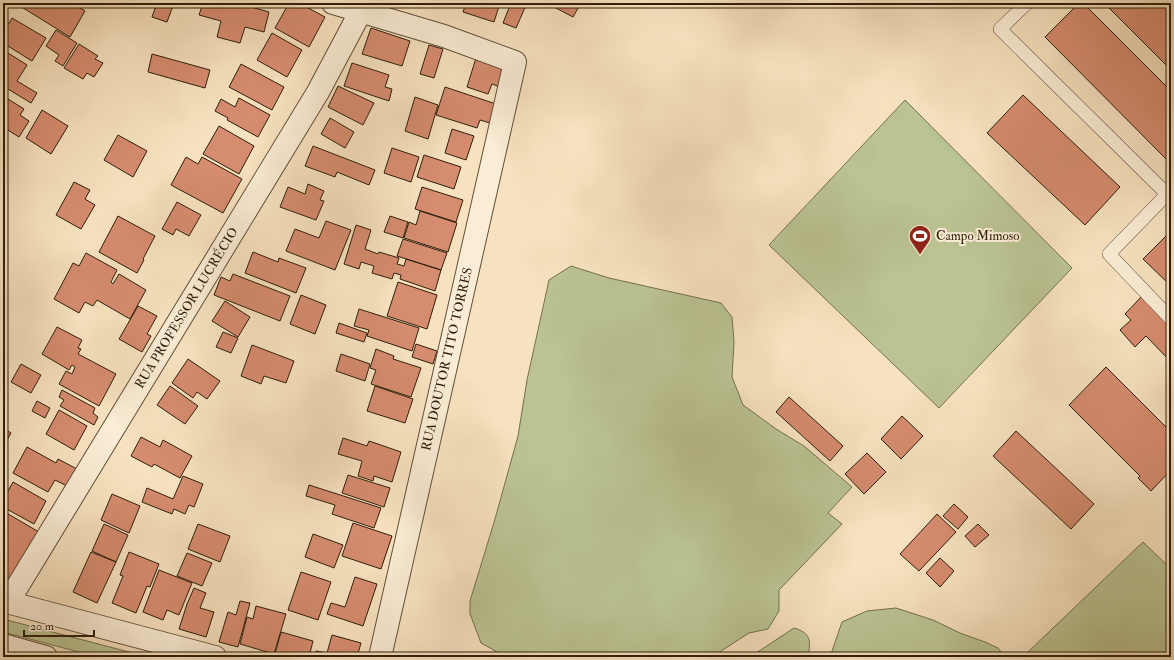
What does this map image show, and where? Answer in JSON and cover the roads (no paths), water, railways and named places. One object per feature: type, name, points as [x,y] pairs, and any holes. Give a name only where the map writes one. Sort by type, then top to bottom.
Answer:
[{"type":"street","points":[[333,3],[361,11]]},
{"type":"street","name":"RUA DOUTOR TITO TORRES","points":[[361,11],[444,36],[515,62],[380,657]]},
{"type":"street","name":"RUA PROFESSOR LUCRÉCIO","points":[[5,602],[318,92],[361,11]]},
{"type":"street","points":[[5,602],[215,657]]},
{"type":"street","points":[[3,646],[46,657]]},
{"type":"lane","points":[[1027,3],[1000,29],[1169,192],[1109,254],[1171,319]]},
{"type":"place","name":"Campo Mimoso","points":[[920,256]]}]
